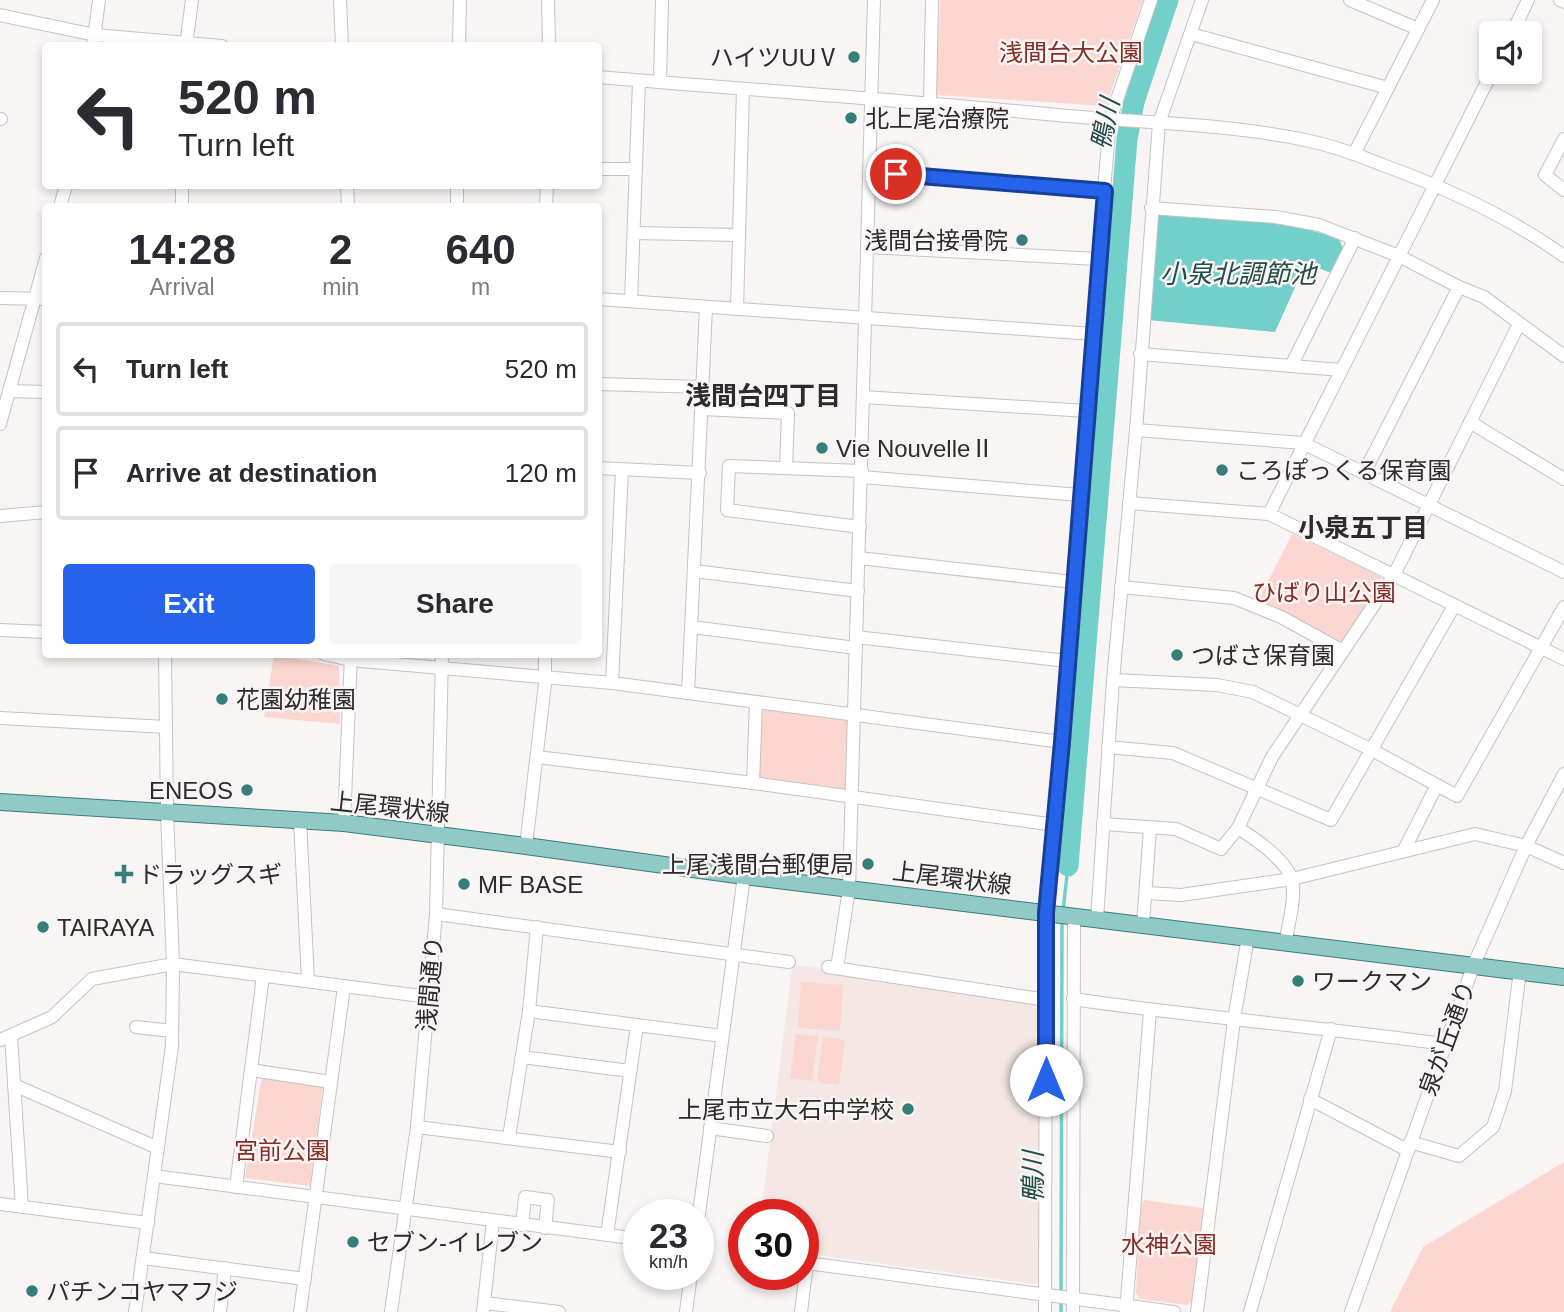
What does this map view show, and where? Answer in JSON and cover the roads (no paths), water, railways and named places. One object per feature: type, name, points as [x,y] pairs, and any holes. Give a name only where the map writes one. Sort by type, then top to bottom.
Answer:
[{"type":"main road","name":"上尾環状線","points":[[0,802],[344,823],[744,876],[1564,976]]},
{"type":"street","points":[[94,40],[99,0]]},
{"type":"street","points":[[186,42],[192,0]]},
{"type":"street","points":[[340,0],[342,42]]},
{"type":"street","points":[[459,42],[460,0]]},
{"type":"street","points":[[548,0],[549,42]]},
{"type":"street","points":[[660,82],[662,0]]},
{"type":"street","points":[[874,0],[849,889],[833,967],[1047,1000]]},
{"type":"street","points":[[930,103],[932,0]]},
{"type":"street","points":[[1045,1312],[1046,913],[1062,742],[1098,259],[1110,120],[1151,0]]},
{"type":"street","points":[[1097,919],[1113,680],[1136,430],[1159,123],[1202,0]]},
{"type":"street","points":[[1350,0],[1418,29]]},
{"type":"street","points":[[1354,154],[1433,0]]},
{"type":"street","points":[[1517,21],[1528,0]]},
{"type":"street","points":[[0,15],[94,40],[140,42]]},
{"type":"street","points":[[1191,34],[1388,88]]},
{"type":"street","points":[[602,78],[1224,127],[1306,140],[1354,154],[1477,204],[1564,256]]},
{"type":"street","points":[[631,301],[639,81]]},
{"type":"street","points":[[1269,514],[1486,84]]},
{"type":"street","points":[[737,309],[743,89]]},
{"type":"street","points":[[1564,139],[1545,176],[1564,190]]},
{"type":"street","points":[[602,169],[636,169]]},
{"type":"street","points":[[870,172],[1105,191]]},
{"type":"street","points":[[1152,208],[1276,217],[1319,225],[1399,256],[1483,297],[1564,356]]},
{"type":"street","points":[[634,233],[739,235]]},
{"type":"street","points":[[1291,366],[1355,238]]},
{"type":"street","points":[[868,247],[1098,259]]},
{"type":"street","points":[[1364,473],[1459,287]]},
{"type":"street","points":[[0,298],[40,299],[0,424]]},
{"type":"street","points":[[602,299],[1093,334]]},
{"type":"street","points":[[688,693],[706,308]]},
{"type":"street","points":[[1103,824],[1175,829],[1220,849],[1238,828],[1272,757],[1394,575],[1519,324]]},
{"type":"street","points":[[1140,354],[1341,370]]},
{"type":"street","points":[[602,384],[703,387]]},
{"type":"street","points":[[9,391],[42,392]]},
{"type":"street","points":[[863,397],[1087,411]]},
{"type":"street","points":[[702,409],[788,413],[786,468]]},
{"type":"street","points":[[1470,422],[1564,479]]},
{"type":"street","points":[[1136,430],[1303,443],[1564,572]]},
{"type":"street","points":[[860,527],[727,510],[729,466],[862,474],[1080,495]]},
{"type":"street","points":[[602,468],[700,472]]},
{"type":"street","points":[[612,683],[622,470]]},
{"type":"street","points":[[1129,503],[1269,514],[1564,659]]},
{"type":"street","points":[[0,516],[42,512]]},
{"type":"street","points":[[859,558],[1073,582]]},
{"type":"street","points":[[694,571],[858,591]]},
{"type":"street","points":[[1121,587],[1234,598],[1281,617],[1343,651]]},
{"type":"street","points":[[1108,747],[1172,753],[1331,820],[1454,606]]},
{"type":"street","points":[[1113,680],[1217,685],[1252,692],[1372,750],[1457,796],[1564,607]]},
{"type":"street","points":[[692,627],[1067,661]]},
{"type":"street","points":[[0,630],[42,632]]},
{"type":"street","points":[[135,1312],[172,1031],[173,964],[164,658]]},
{"type":"street","points":[[344,823],[350,658]]},
{"type":"street","points":[[373,658],[442,661],[1062,742]]},
{"type":"street","points":[[526,846],[546,676],[545,658]]},
{"type":"street","name":"浅間通り","points":[[391,1312],[417,1127],[436,914],[442,661]]},
{"type":"street","points":[[753,783],[756,702]]},
{"type":"street","points":[[0,718],[166,727]]},
{"type":"street","points":[[537,757],[753,783],[1055,825]]},
{"type":"street","name":"泉が丘通り","points":[[1351,1312],[1474,964],[1526,846],[1560,791],[1564,774]]},
{"type":"street","points":[[1404,850],[1437,785]]},
{"type":"street","points":[[300,820],[308,981]]},
{"type":"street","points":[[1238,828],[1270,849],[1292,879],[1286,941]]},
{"type":"street","points":[[1143,924],[1150,829]]},
{"type":"street","points":[[1146,893],[1181,895],[1292,879],[1475,834],[1526,846],[1564,863]]},
{"type":"street","points":[[701,1199],[744,876]]},
{"type":"street","points":[[436,914],[789,962]]},
{"type":"street","points":[[1073,1312],[1074,916]]},
{"type":"street","points":[[509,1137],[522,1057],[537,927]]},
{"type":"street","points":[[1197,1312],[1234,1020],[1248,937]]},
{"type":"street","points":[[22,1207],[14,1085],[6,1038],[52,1017],[92,979],[173,964],[429,997]]},
{"type":"street","points":[[1310,1099],[1408,1146],[1458,1156],[1493,1127],[1505,1091],[1520,970]]},
{"type":"street","points":[[236,1187],[263,976]]},
{"type":"street","points":[[300,1312],[344,987]]},
{"type":"street","points":[[1073,999],[1234,1020],[1331,1028],[1444,1044]]},
{"type":"street","points":[[1127,1309],[1150,1010]]},
{"type":"street","points":[[528,1011],[722,1036]]},
{"type":"street","points":[[607,1234],[638,1025]]},
{"type":"street","points":[[136,1027],[172,1031]]},
{"type":"street","points":[[1250,1312],[1331,1028]]},
{"type":"street","points":[[522,1057],[630,1072]]},
{"type":"street","points":[[251,1070],[331,1082]]},
{"type":"street","points":[[14,1085],[158,1148]]},
{"type":"street","points":[[417,1127],[620,1152]]},
{"type":"street","points":[[710,1128],[767,1136]]},
{"type":"street","points":[[154,1176],[623,1236]]},
{"type":"street","points":[[522,1225],[525,1197],[548,1200],[545,1228]]},
{"type":"street","points":[[0,1204],[148,1223]]},
{"type":"street","points":[[493,1221],[484,1307],[559,1312]]},
{"type":"street","points":[[143,1258],[305,1279]]},
{"type":"street","points":[[800,1312],[807,1263],[1073,1298],[1127,1309],[1174,1312]]},
{"type":"street","points":[[220,1312],[225,1268]]},
{"type":"street","points":[[686,1312],[689,1290]]},
{"type":"water","name":"小泉北調節池","points":[[1160,213],[1287,224],[1339,238],[1343,249],[1331,273],[1306,263],[1275,332],[1148,320],[1154,220]]},
{"type":"waterway","name":"鴨川","points":[[1068,866],[1127,139],[1134,102],[1168,0]]},
{"type":"waterway","name":"鴨川","points":[[1063,911],[1068,866]]},
{"type":"waterway","name":"鴨川","points":[[1061,1292],[1062,919]]},
{"type":"waterway","name":"鴨川","points":[[1061,1300],[1061,1312]]},
{"type":"place","name":"ハイツUUⅤ","points":[[854,57]]},
{"type":"place","name":"北上尾治療院","points":[[851,118]]},
{"type":"place","name":"浅間台接骨院","points":[[1022,240]]},
{"type":"place","name":"Vie NouvelleⅡ","points":[[822,448]]},
{"type":"place","name":"ころぽっくる保育園","points":[[1222,470]]},
{"type":"place","name":"つばさ保育園","points":[[1177,655]]},
{"type":"place","name":"花園幼稚園","points":[[222,699]]},
{"type":"place","name":"ENEOS","points":[[247,790]]},
{"type":"place","name":"上尾浅間台郵便局","points":[[868,864]]},
{"type":"place","name":"ドラッグスギ","points":[[124,874]]},
{"type":"place","name":"MF BASE","points":[[464,884]]},
{"type":"place","name":"TAIRAYA","points":[[43,927]]},
{"type":"place","name":"ワークマン","points":[[1298,981]]},
{"type":"place","name":"上尾市立大石中学校","points":[[908,1109]]},
{"type":"place","name":"セブン-イレブン","points":[[353,1242]]},
{"type":"place","name":"パチンコヤマフジ","points":[[32,1291]]},
{"type":"district","name":"浅間台四丁目","points":[[763,396]]},
{"type":"district","name":"小泉五丁目","points":[[1363,528]]},
{"type":"park label","name":"浅間台大公園","points":[[1071,52]]},
{"type":"park label","name":"ひばり山公園","points":[[1324,592]]},
{"type":"park label","name":"宮前公園","points":[[282,1150]]},
{"type":"park label","name":"水神公園","points":[[1169,1244]]}]
